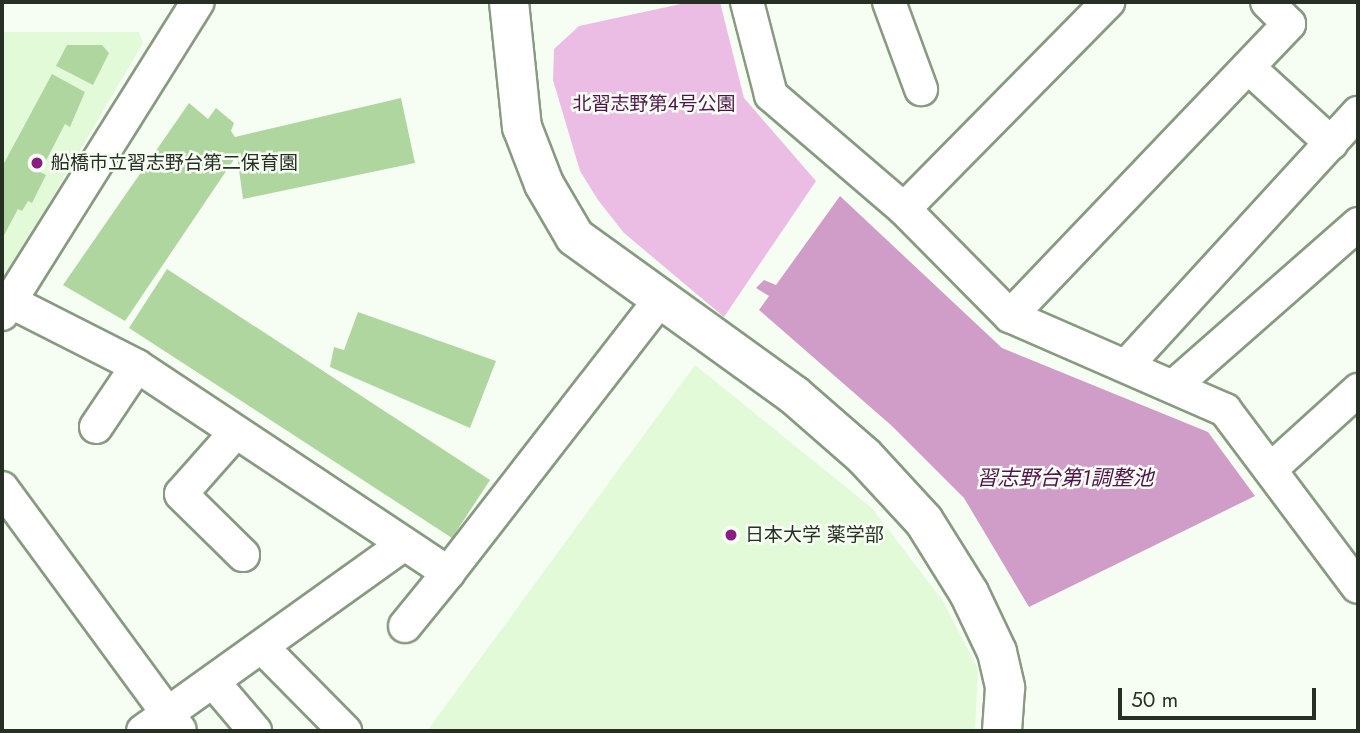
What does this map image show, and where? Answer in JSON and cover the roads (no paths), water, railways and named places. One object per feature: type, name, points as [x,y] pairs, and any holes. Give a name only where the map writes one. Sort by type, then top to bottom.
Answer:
[{"type":"street","points":[[198,2],[6,308],[136,366],[401,546],[448,573]]},
{"type":"street","points":[[509,2],[522,127],[544,184],[575,237],[659,301],[794,395],[864,457],[924,521],[969,593],[997,652],[1004,688],[1002,731]]},
{"type":"street","points":[[747,2],[771,95],[904,209],[1010,316],[1128,365],[1225,410],[1358,587]]},
{"type":"street","points":[[889,2],[921,89]]},
{"type":"street","points":[[904,209],[1108,2]]},
{"type":"street","points":[[1010,316],[1289,24],[1266,2]]},
{"type":"street","points":[[1248,67],[1331,143]]},
{"type":"street","points":[[1128,365],[1358,113]]},
{"type":"street","points":[[1175,386],[1358,224]]},
{"type":"street","points":[[405,626],[659,301]]},
{"type":"street","points":[[96,427],[136,366]]},
{"type":"street","points":[[1271,469],[1358,390]]},
{"type":"street","points":[[235,433],[181,494],[243,555]]},
{"type":"street","points":[[2,488],[164,725],[401,546]]},
{"type":"street","points":[[263,648],[345,731]]},
{"type":"street","points":[[215,684],[255,731]]},
{"type":"water","name":"習志野台第1調整池","points":[[840,196],[1002,348],[1208,432],[1255,496],[1029,607],[964,498],[892,426],[759,310],[769,296],[756,288],[764,280],[776,285]]},
{"type":"place","name":"船橋市立習志野台第二保育園","points":[[37,163]]},
{"type":"place","name":"日本大学 薬学部","points":[[731,535]]},
{"type":"park label","name":"北習志野第4号公園","points":[[654,104]]}]
